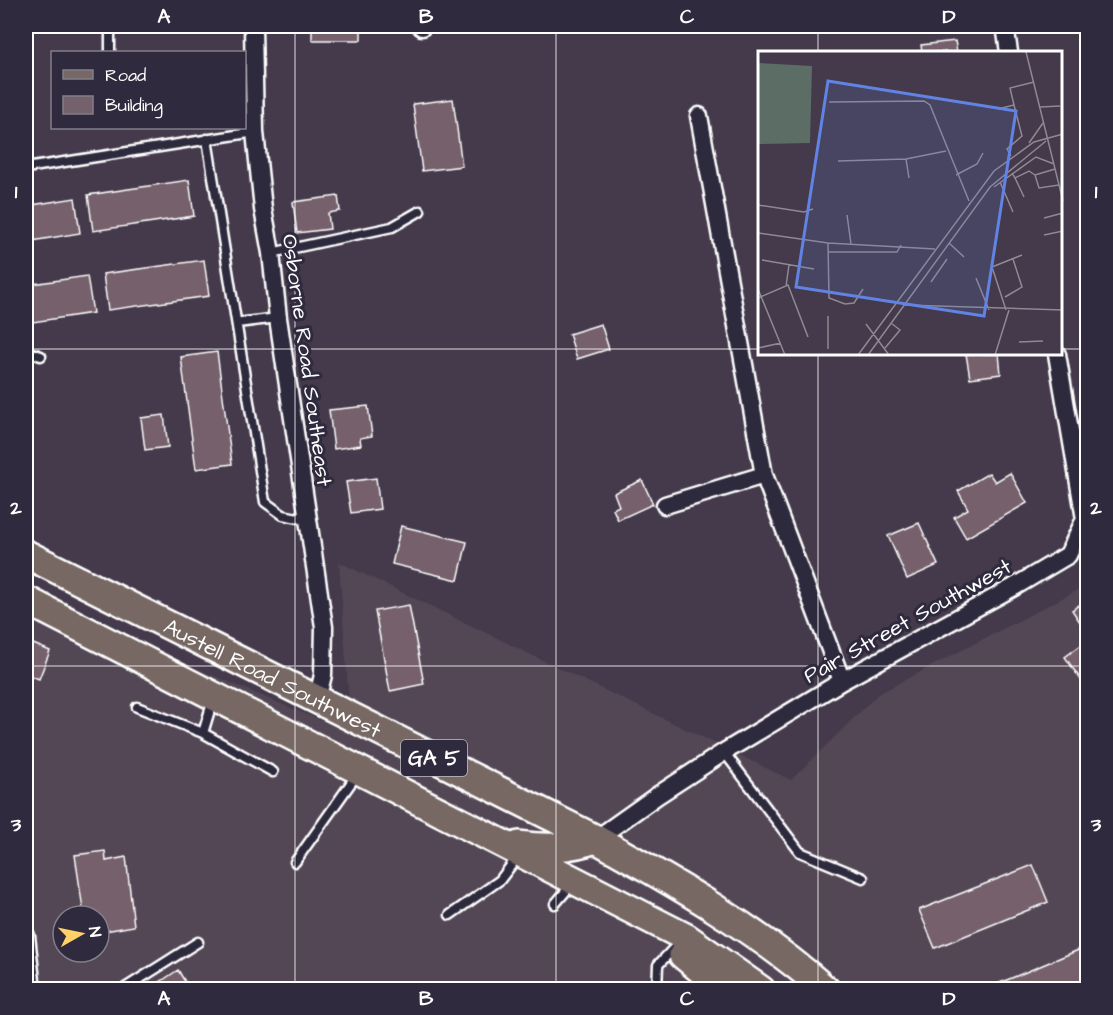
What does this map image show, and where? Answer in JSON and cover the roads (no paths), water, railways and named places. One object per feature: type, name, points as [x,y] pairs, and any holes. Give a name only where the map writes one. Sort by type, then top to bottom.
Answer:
[{"type":"main road","name":"Austell Road Southwest","points":[[26,554],[596,839],[658,873],[765,942],[826,990]]},
{"type":"main road","name":"Austell Road Southwest","points":[[26,600],[687,938],[760,990]]},
{"type":"main road","points":[[512,848],[563,848],[596,839]]},
{"type":"main road","points":[[655,922],[674,948],[722,989]]},
{"type":"street","name":"Osborne Road Southeast","points":[[253,26],[255,132],[263,209],[324,627],[323,675],[317,700]]},
{"type":"street","points":[[1005,26],[1009,51]]},
{"type":"street","points":[[699,116],[764,475],[842,681]]},
{"type":"street","name":"Pair Street Southwest","points":[[596,839],[724,752],[842,681],[1068,555],[1085,519],[1057,356]]},
{"type":"street","points":[[665,505],[764,475]]},
{"type":"street","points":[[26,936],[32,990]]},
{"type":"lane","points":[[110,26],[110,51]]},
{"type":"lane","points":[[26,168],[255,132]]},
{"type":"lane","points":[[207,139],[265,502],[283,514],[308,520]]},
{"type":"lane","points":[[271,254],[392,227],[420,211]]},
{"type":"lane","points":[[237,323],[278,318]]},
{"type":"lane","points":[[26,351],[41,356]]},
{"type":"lane","points":[[203,733],[214,696]]},
{"type":"lane","points":[[137,707],[203,733],[273,772]]},
{"type":"lane","points":[[724,752],[800,852],[863,878]]},
{"type":"lane","points":[[294,862],[360,770]]},
{"type":"lane","points":[[450,915],[501,880],[512,848]]},
{"type":"lane","points":[[555,904],[576,880]]},
{"type":"lane","points":[[122,990],[198,942]]},
{"type":"lane","points":[[657,990],[658,965],[674,948]]}]
